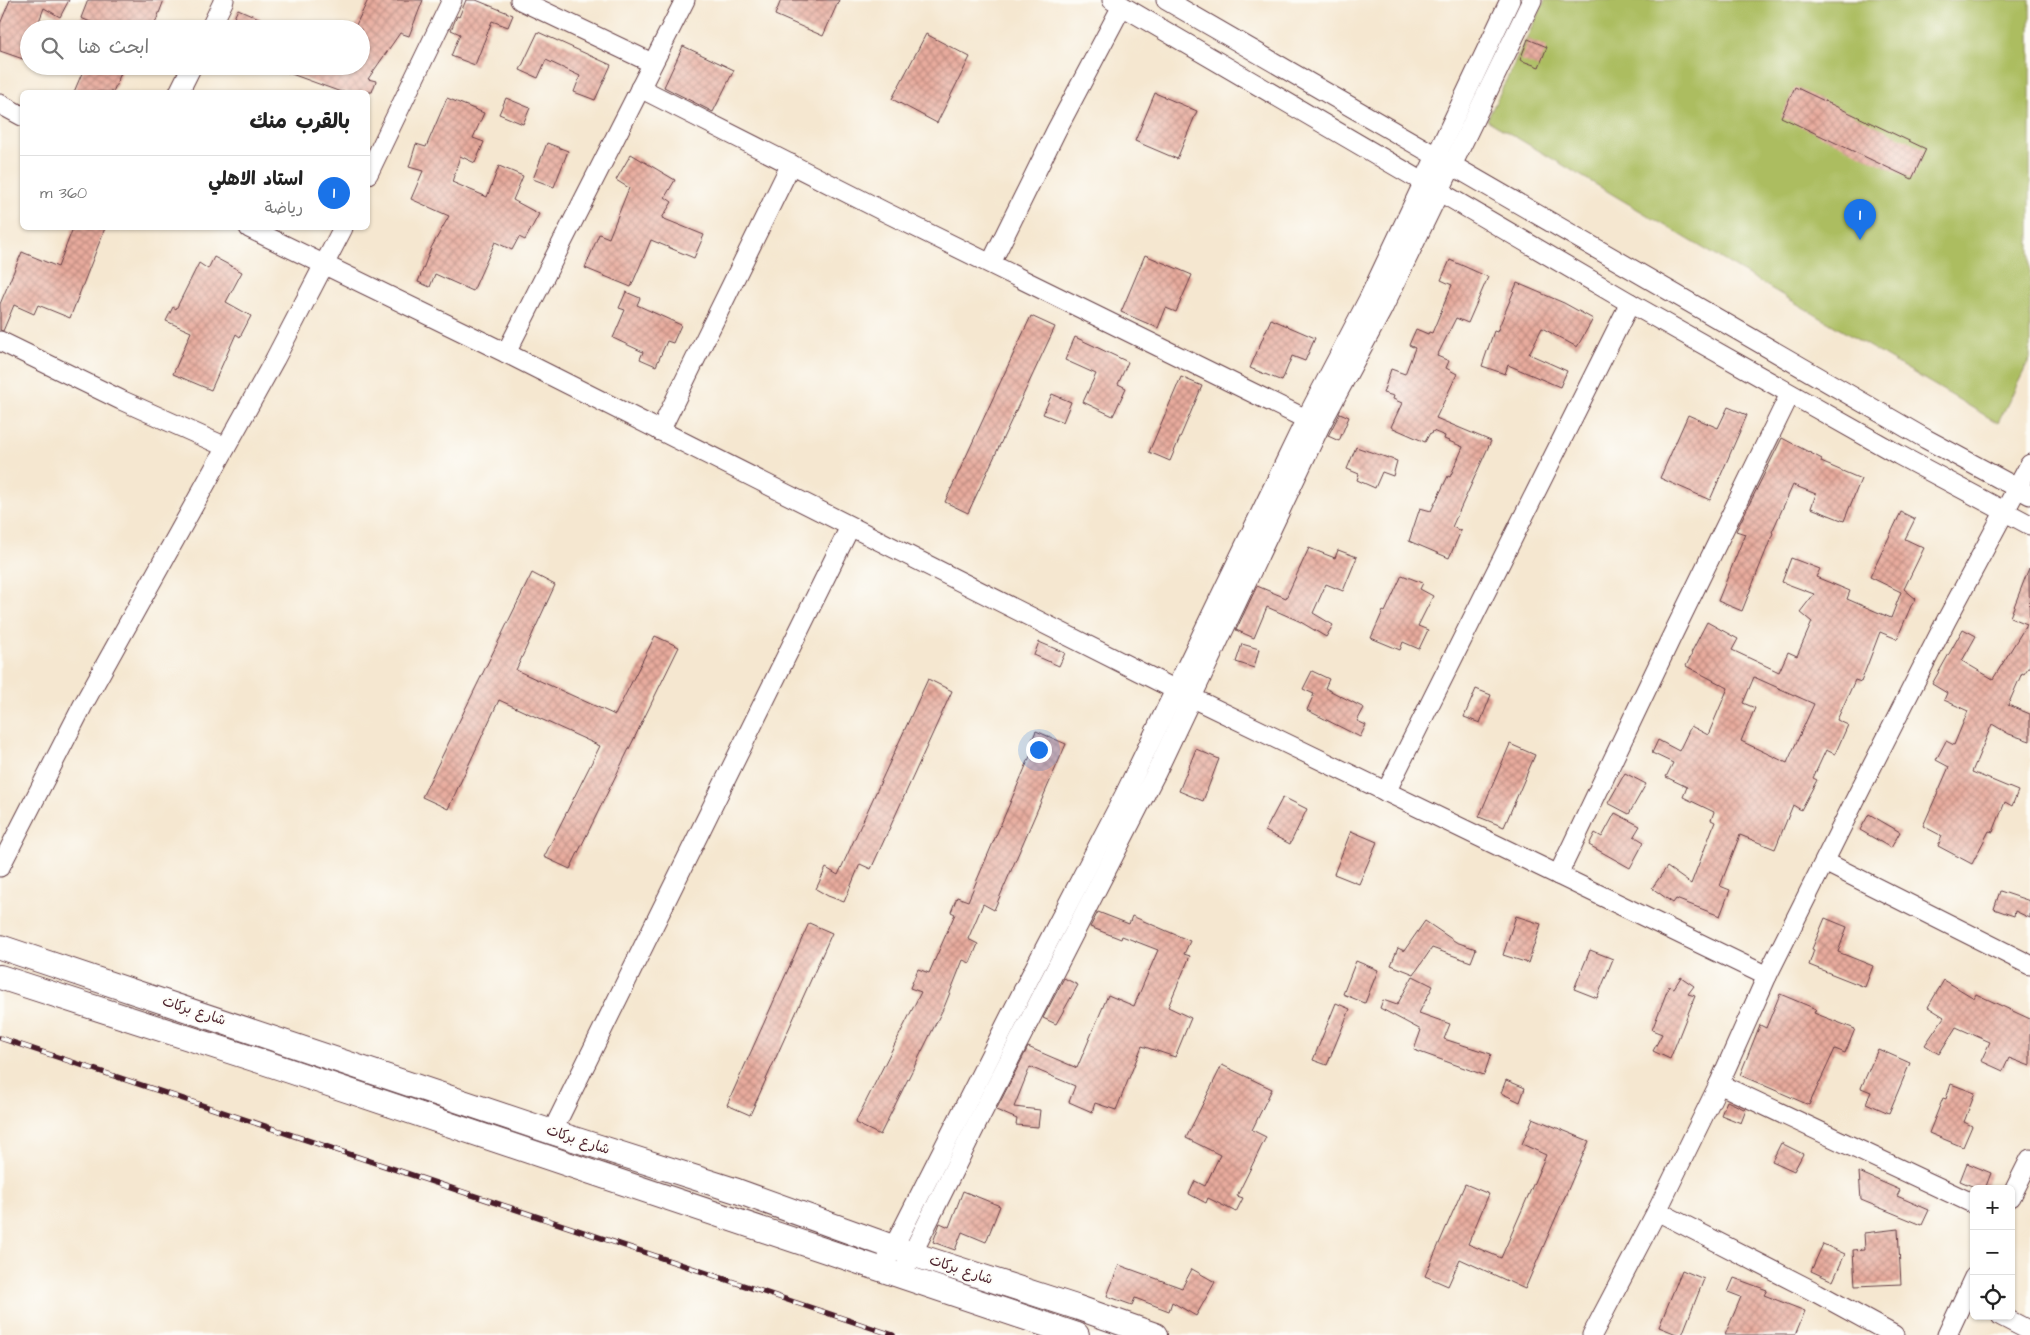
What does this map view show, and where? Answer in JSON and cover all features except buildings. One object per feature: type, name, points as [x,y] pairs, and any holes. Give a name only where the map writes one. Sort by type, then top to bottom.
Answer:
[{"type":"main road","name":"شارع بركات","points":[[0,947],[552,1132],[737,1191],[903,1251],[1076,1307],[1155,1335]]},
{"type":"main road","name":"شارع بركات","points":[[0,976],[254,1059],[1078,1335]]},
{"type":"street","points":[[214,20],[224,0]]},
{"type":"street","points":[[370,170],[452,0]]},
{"type":"street","points":[[520,0],[652,63]]},
{"type":"street","points":[[506,353],[685,0]]},
{"type":"street","points":[[1166,0],[1926,440],[2024,492]]},
{"type":"street","points":[[892,1273],[1026,984],[1124,796],[1306,420],[1368,300],[1434,156],[1510,0]]},
{"type":"street","points":[[903,1251],[978,1120],[1193,698],[1321,424],[1382,310],[1532,0]]},
{"type":"street","points":[[991,263],[1117,3],[1630,303],[1790,394],[2030,525]]},
{"type":"street","points":[[180,90],[188,75]]},
{"type":"street","points":[[640,88],[1306,420]]},
{"type":"street","points":[[0,104],[20,115]]},
{"type":"street","points":[[660,431],[791,164]]},
{"type":"street","points":[[252,230],[506,353],[1176,690],[1767,976]]},
{"type":"street","points":[[0,867],[83,705],[275,359],[325,266],[341,230]]},
{"type":"street","points":[[1386,792],[1630,303]]},
{"type":"street","points":[[0,341],[122,400],[226,447]]},
{"type":"street","points":[[1558,875],[1790,394]]},
{"type":"street","points":[[1592,1335],[1657,1211],[1719,1084],[1767,976],[1946,621],[2006,512],[2024,492],[2030,464]]},
{"type":"street","points":[[552,1132],[850,527]]},
{"type":"street","points":[[1825,862],[2030,965]]},
{"type":"street","points":[[1719,1084],[1970,1202]]},
{"type":"street","points":[[2015,1189],[2030,1159]]},
{"type":"street","points":[[1657,1211],[1894,1335]]},
{"type":"street","points":[[1946,1335],[1969,1300]]},
{"type":"street","points":[[2008,1320],[2030,1331]]},
{"type":"green space","points":[[1545,0],[2030,0],[2030,359],[1998,423],[1487,120]]},
{"type":"railway","points":[[0,1038],[893,1335]]},
{"type":"place","name":"استاد الاهلي","points":[[1860,240]]}]
